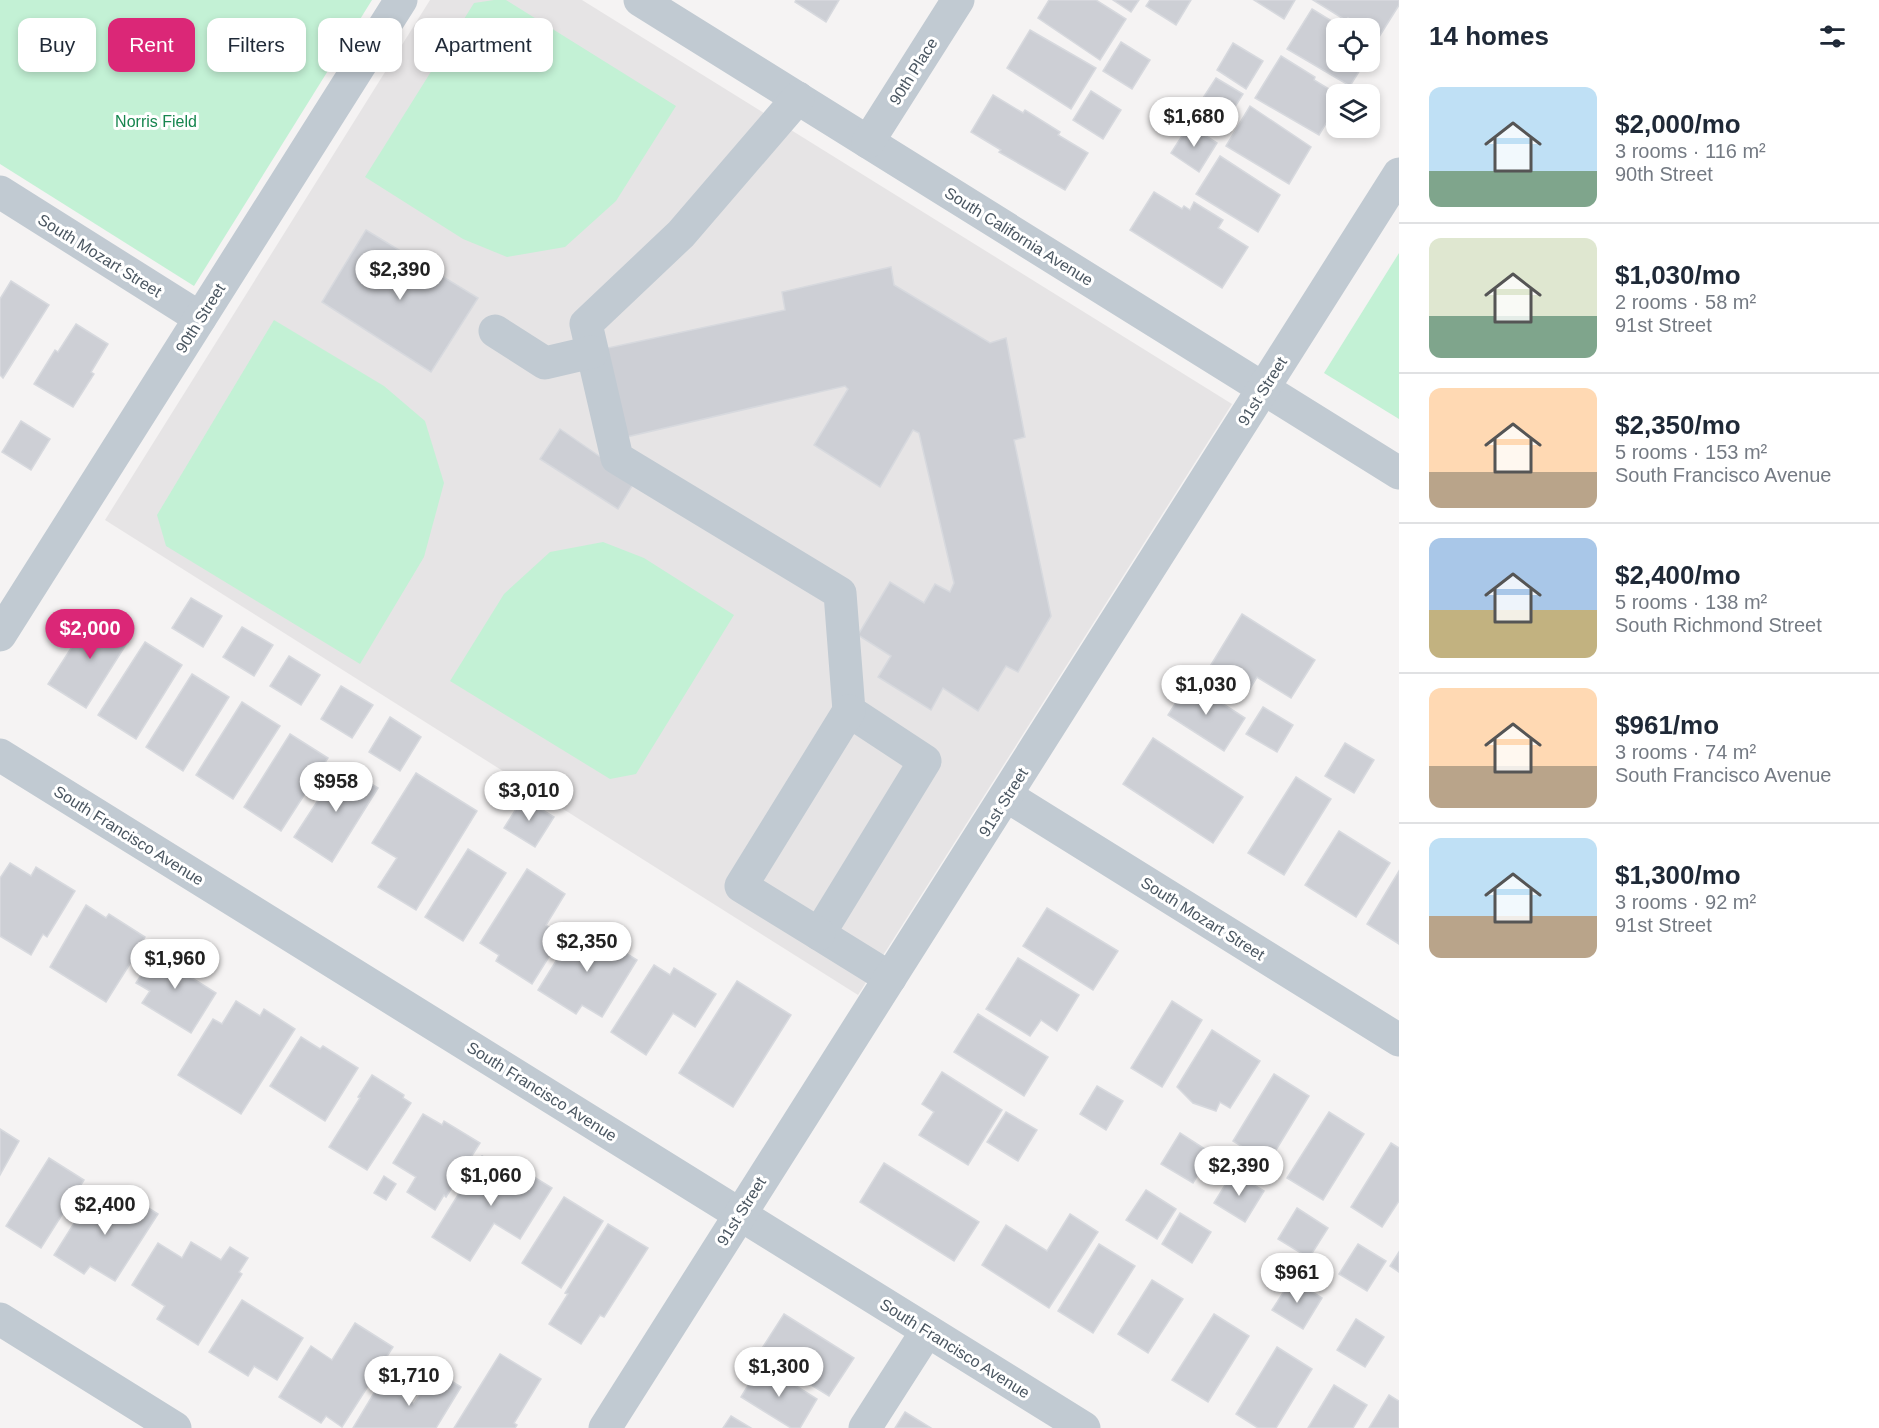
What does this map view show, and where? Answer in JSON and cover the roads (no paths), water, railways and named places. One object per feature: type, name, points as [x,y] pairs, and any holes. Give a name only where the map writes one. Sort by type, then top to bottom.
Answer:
[{"type":"street","name":"90th Street","points":[[0,635],[401,0]]},
{"type":"street","name":"South California Avenue","points":[[640,0],[1399,473]]},
{"type":"street","name":"90th Place","points":[[868,142],[958,0]]},
{"type":"street","points":[[798,98],[681,234],[586,324],[617,458],[840,593],[849,711],[741,886],[890,978]]},
{"type":"street","name":"91st Street","points":[[605,1428],[1399,174]]},
{"type":"street","name":"South Mozart Street","points":[[0,192],[200,318]]},
{"type":"street","points":[[495,332],[545,363],[592,352]]},
{"type":"street","points":[[819,934],[926,761],[849,711]]},
{"type":"street","name":"South Francisco Avenue","points":[[0,755],[1084,1428]]},
{"type":"street","name":"South Mozart Street","points":[[1007,796],[1399,1040]]},
{"type":"street","points":[[0,1319],[175,1428]]},
{"type":"street","points":[[865,1428],[927,1331]]},
{"type":"park label","name":"Norris Field","points":[[156,121]]}]
